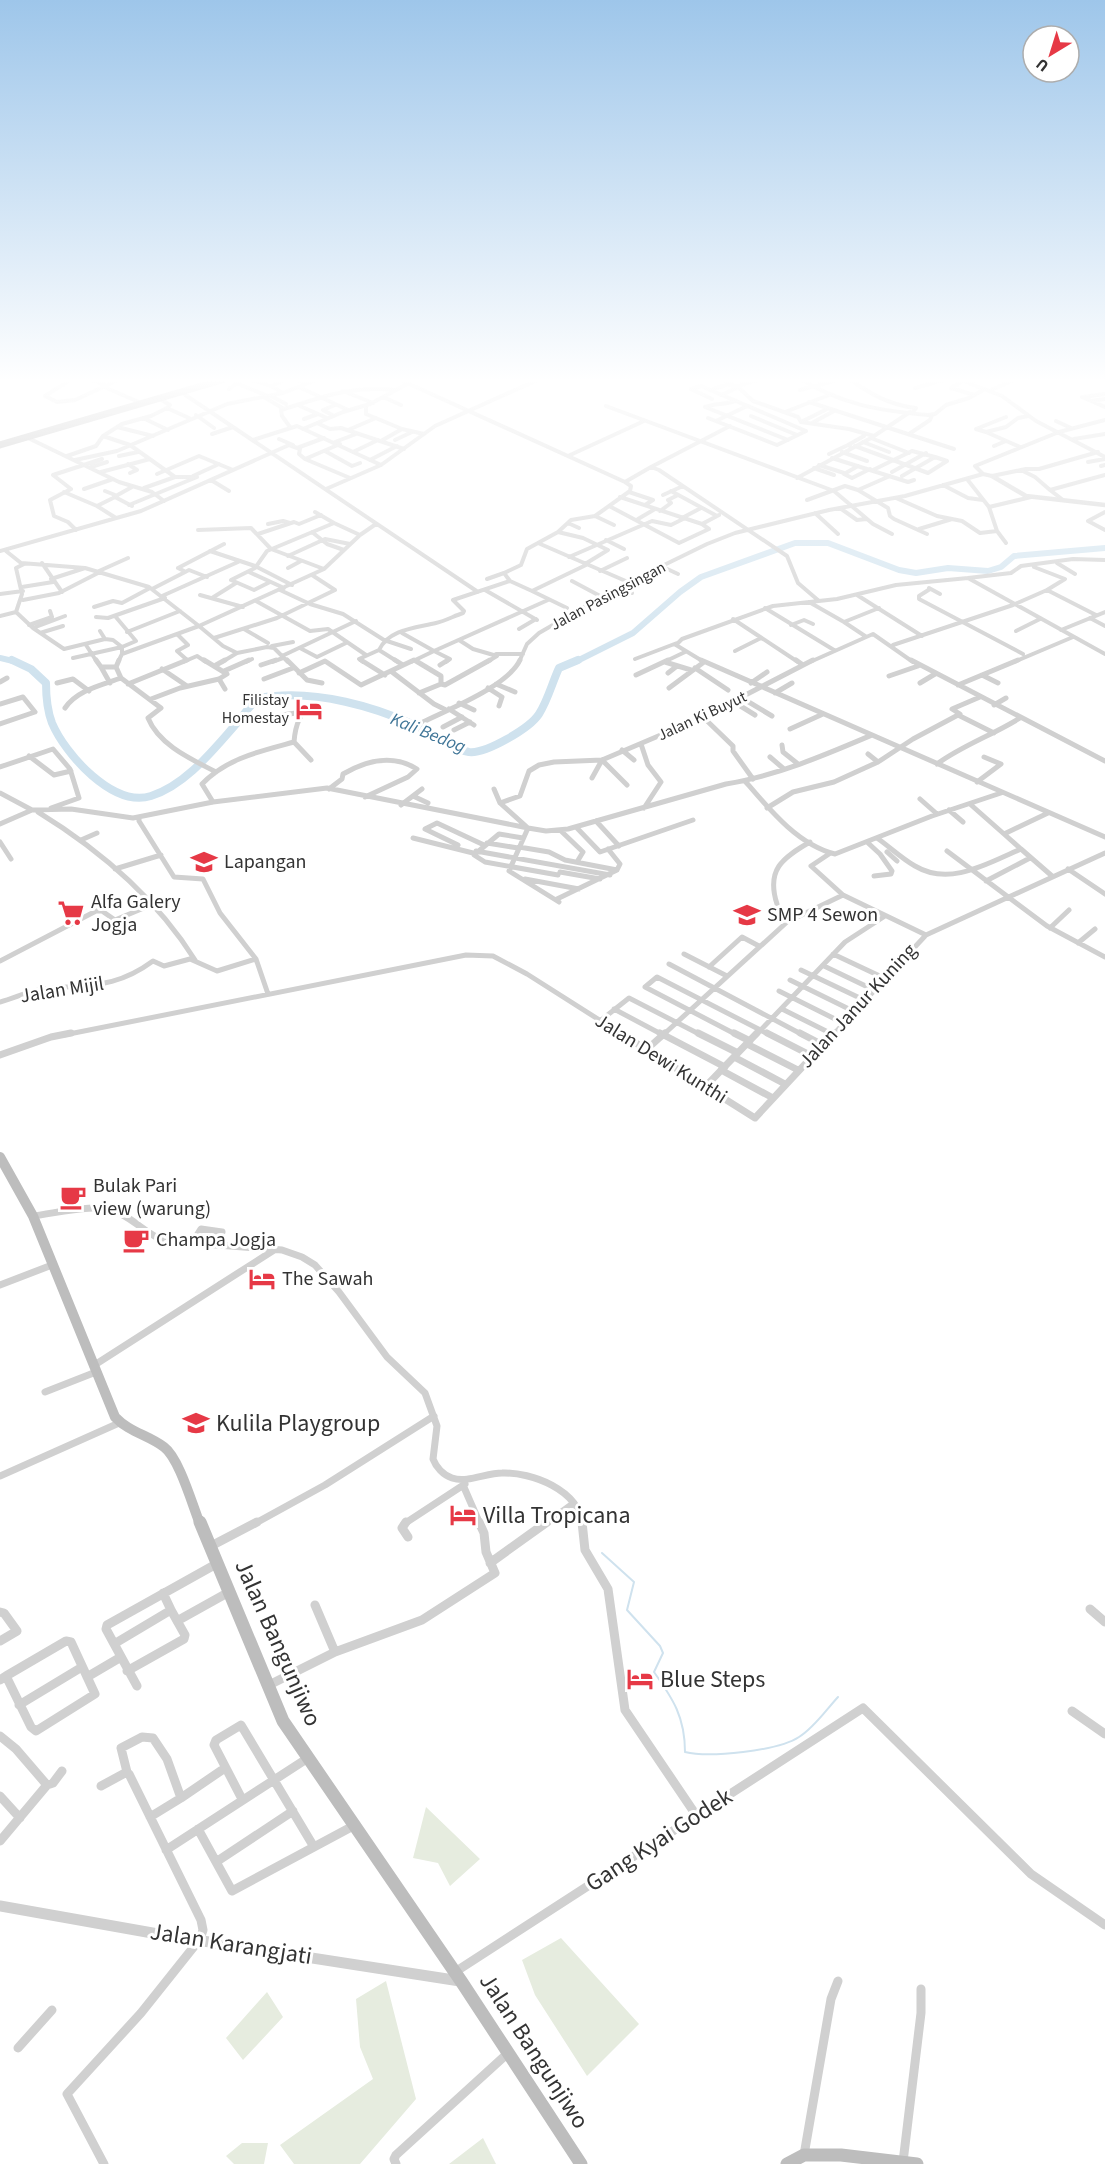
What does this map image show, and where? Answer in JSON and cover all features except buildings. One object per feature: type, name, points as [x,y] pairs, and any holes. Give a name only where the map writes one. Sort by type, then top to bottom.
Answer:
[{"type":"main road","points":[[0,1157],[33,1216],[94,1369],[119,1423]]},
{"type":"main road","name":"Jalan Bangunjiwo","points":[[119,1423],[155,1439],[171,1453],[283,1721],[458,1976],[581,2164]]},
{"type":"main road","points":[[787,2164],[804,2156],[841,2155],[910,2163]]},
{"type":"street","points":[[57,478],[71,488],[50,500],[54,516],[68,522],[76,530]]},
{"type":"street","points":[[143,488],[172,478]]},
{"type":"street","points":[[129,505],[194,478]]},
{"type":"street","points":[[3,551],[141,511],[215,478]]},
{"type":"street","points":[[309,478],[478,592]]},
{"type":"street","points":[[326,489],[350,478]]},
{"type":"street","points":[[487,579],[521,565],[527,549],[558,532],[573,520],[595,516],[611,507],[612,502],[632,488],[616,478]]},
{"type":"street","points":[[625,482],[632,478]]},
{"type":"street","points":[[670,478],[792,560],[794,578],[819,601]]},
{"type":"street","points":[[797,478],[834,491],[867,519],[892,534]]},
{"type":"street","points":[[807,500],[845,486],[852,478]]},
{"type":"street","points":[[858,490],[883,478]]},
{"type":"street","points":[[899,478],[908,482],[918,478]]},
{"type":"street","points":[[908,478],[914,480]]},
{"type":"street","name":"Jalan Pasingsingan","points":[[423,722],[496,684],[517,666],[521,654],[533,637],[599,596],[625,582],[663,567],[707,543],[747,528],[849,505],[896,498],[972,478]]},
{"type":"street","points":[[995,478],[1031,497],[1105,505]]},
{"type":"street","points":[[1036,478],[1063,500]]},
{"type":"street","points":[[1050,490],[1094,478]]},
{"type":"street","points":[[84,489],[113,479],[133,487],[143,488],[165,501]]},
{"type":"street","points":[[969,479],[989,507],[997,531],[1006,543]]},
{"type":"street","points":[[211,480],[229,491]]},
{"type":"street","points":[[944,484],[968,498],[983,500]]},
{"type":"street","points":[[663,495],[683,486]]},
{"type":"street","points":[[845,486],[858,490],[888,508],[890,516],[894,519],[927,534]]},
{"type":"street","points":[[97,506],[133,487]]},
{"type":"street","points":[[105,490],[141,511]]},
{"type":"street","points":[[670,491],[717,516]]},
{"type":"street","points":[[64,492],[97,506],[116,518]]},
{"type":"street","points":[[629,492],[653,500],[645,505]]},
{"type":"street","points":[[638,519],[671,503],[668,500],[678,495]]},
{"type":"street","points":[[611,507],[638,519],[679,543],[708,530],[702,524],[620,497]]},
{"type":"street","points":[[989,507],[1031,497]]},
{"type":"street","points":[[896,498],[937,516],[962,521],[980,533],[997,531]]},
{"type":"street","points":[[1090,502],[1105,512],[1088,521],[1105,530]]},
{"type":"street","points":[[568,557],[655,521],[671,525],[701,508]]},
{"type":"street","points":[[840,508],[858,521],[867,519]]},
{"type":"street","points":[[315,512],[360,535]]},
{"type":"street","points":[[702,524],[723,513]]},
{"type":"street","points":[[814,513],[838,534]]},
{"type":"street","points":[[299,524],[321,515]]},
{"type":"street","points":[[595,516],[614,525]]},
{"type":"street","points":[[918,530],[952,519]]},
{"type":"street","points":[[268,524],[283,521],[299,524],[327,544],[344,550]]},
{"type":"street","points":[[258,534],[290,523]]},
{"type":"street","points":[[270,582],[254,590],[231,580],[249,572],[271,549],[334,523]]},
{"type":"street","points":[[568,523],[579,528]]},
{"type":"street","points":[[122,654],[199,626],[324,569],[360,535],[376,524]]},
{"type":"street","points":[[198,530],[246,527],[258,534],[271,549],[324,569]]},
{"type":"street","points":[[532,591],[608,551],[598,544],[558,532]]},
{"type":"street","points":[[288,556],[331,538],[350,544]]},
{"type":"street","points":[[606,540],[624,549]]},
{"type":"street","points":[[538,543],[625,582]]},
{"type":"street","points":[[184,572],[178,568],[224,544]]},
{"type":"street","points":[[3,551],[24,564]]},
{"type":"street","points":[[210,552],[255,566],[292,585]]},
{"type":"street","points":[[23,600],[62,592],[128,558]]},
{"type":"street","points":[[600,571],[627,558]]},
{"type":"street","points":[[635,659],[765,608],[857,595],[879,589],[1011,573],[1017,568],[1028,565],[1057,563],[1076,558],[1105,560]]},
{"type":"street","points":[[288,568],[301,561]]},
{"type":"street","points":[[96,617],[104,619],[116,616],[238,562]]},
{"type":"street","points":[[42,563],[62,592]]},
{"type":"street","points":[[0,616],[16,612],[23,600],[16,568],[24,564],[42,563],[85,568],[151,588],[214,638],[237,653]]},
{"type":"street","points":[[1057,563],[1075,574]]},
{"type":"street","points":[[893,645],[1013,605],[1065,581],[1065,579],[1028,565]]},
{"type":"street","points":[[663,567],[678,574]]},
{"type":"street","points":[[0,594],[52,580],[85,568]]},
{"type":"street","points":[[94,607],[113,601],[122,603],[184,572],[194,570],[208,577]]},
{"type":"street","points":[[249,572],[310,604],[338,612],[356,621],[384,640],[411,649]]},
{"type":"street","points":[[504,573],[510,581],[567,608]]},
{"type":"street","points":[[214,638],[310,604],[336,588],[312,575]]},
{"type":"street","points":[[968,578],[1105,654]]},
{"type":"street","points":[[385,675],[359,660],[379,650],[384,640],[416,626],[443,621],[463,613],[464,611],[453,600],[510,581]]},
{"type":"street","points":[[572,581],[599,596]]},
{"type":"street","points":[[212,598],[236,583]]},
{"type":"street","points":[[925,583],[930,589],[940,594]]},
{"type":"street","points":[[615,589],[632,593]]},
{"type":"street","points":[[879,589],[888,596]]},
{"type":"street","points":[[930,589],[919,598],[1023,654]]},
{"type":"street","points":[[484,590],[536,619],[519,629]]},
{"type":"street","points":[[1047,590],[1096,615]]},
{"type":"street","points":[[200,595],[243,607]]},
{"type":"street","points":[[857,595],[922,636]]},
{"type":"street","points":[[300,648],[325,661],[361,686],[548,600]]},
{"type":"street","points":[[256,601],[310,631],[324,627],[366,655]]},
{"type":"street","points":[[809,602],[865,636],[877,634],[918,666],[1105,761]]},
{"type":"street","points":[[765,608],[834,650]]},
{"type":"street","points":[[844,622],[879,608]]},
{"type":"street","points":[[31,626],[52,617],[50,611]]},
{"type":"street","points":[[127,632],[180,611]]},
{"type":"street","points":[[16,612],[62,648],[86,645],[105,639],[112,639],[122,647]]},
{"type":"street","points":[[1061,630],[1105,612]]},
{"type":"street","points":[[31,626],[64,616]]},
{"type":"street","points":[[73,658],[122,647],[136,641],[116,616]]},
{"type":"street","points":[[1090,618],[1105,626]]},
{"type":"street","points":[[734,619],[803,665]]},
{"type":"street","points":[[1016,631],[1040,619]]},
{"type":"street","points":[[791,625],[805,620],[813,624]]},
{"type":"street","points":[[261,665],[356,621]]},
{"type":"street","points":[[40,633],[63,626]]},
{"type":"street","points":[[243,628],[270,645],[308,681],[322,683]]},
{"type":"street","points":[[100,631],[105,639]]},
{"type":"street","points":[[402,633],[450,659],[440,665]]},
{"type":"street","points":[[177,634],[188,645],[177,651],[186,659]]},
{"type":"street","name":"Jalan Ki Buyut","points":[[602,760],[703,717],[865,636]]},
{"type":"street","points":[[958,685],[1073,637]]},
{"type":"street","points":[[735,651],[761,638]]},
{"type":"street","points":[[459,640],[475,650],[495,654],[521,654]]},
{"type":"street","points":[[216,666],[237,653],[293,642]]},
{"type":"street","points":[[317,657],[346,643]]},
{"type":"street","points":[[677,643],[677,647],[685,652],[719,669],[1105,837]]},
{"type":"street","points":[[86,645],[110,683]]},
{"type":"street","points":[[122,647],[122,654],[116,667],[121,678],[161,709],[149,717],[148,721],[166,741],[188,758],[216,772]]},
{"type":"street","points":[[379,650],[403,665]]},
{"type":"street","points":[[636,675],[685,652]]},
{"type":"street","points":[[419,693],[441,684],[446,685],[497,656],[495,654]]},
{"type":"street","points":[[128,684],[186,659],[199,656],[227,675],[151,699]]},
{"type":"street","points":[[224,671],[252,659]]},
{"type":"street","points":[[299,673],[325,661]]},
{"type":"street","points":[[416,661],[441,676],[441,684]]},
{"type":"street","points":[[664,662],[693,669],[728,690]]},
{"type":"street","points":[[669,688],[704,662]]},
{"type":"street","points":[[668,673],[677,666]]},
{"type":"street","points":[[889,676],[918,666]]},
{"type":"street","points":[[101,667],[116,667]]},
{"type":"street","points":[[264,679],[293,668]]},
{"type":"street","points":[[162,669],[188,686]]},
{"type":"street","points":[[707,676],[719,669]]},
{"type":"street","points":[[392,672],[419,693],[472,723],[454,730]]},
{"type":"street","points":[[751,682],[767,672]]},
{"type":"street","points":[[920,683],[935,674]]},
{"type":"street","points":[[982,675],[998,683]]},
{"type":"street","points":[[0,682],[7,678]]},
{"type":"street","points":[[65,708],[74,698],[121,678]]},
{"type":"street","points":[[57,683],[73,679],[89,691]]},
{"type":"street","points":[[219,679],[225,688]]},
{"type":"street","points":[[775,693],[792,683]]},
{"type":"street","points":[[496,684],[516,692]]},
{"type":"street","points":[[488,688],[502,697],[499,706]]},
{"type":"street","points":[[980,697],[952,709],[994,734]]},
{"type":"street","points":[[0,704],[24,698],[35,712],[0,724]]},
{"type":"street","points":[[742,698],[772,716]]},
{"type":"street","points":[[994,705],[1006,698]]},
{"type":"street","points":[[734,702],[755,715]]},
{"type":"street","points":[[459,703],[474,710]]},
{"type":"street","points":[[311,705],[303,712],[295,727],[294,742],[311,760]]},
{"type":"street","points":[[273,720],[274,716],[303,712]]},
{"type":"street","points":[[790,729],[823,714]]},
{"type":"street","points":[[767,808],[793,792],[834,782],[878,762],[913,739],[960,714]]},
{"type":"street","points":[[443,727],[462,717]]},
{"type":"street","points":[[703,717],[733,746],[741,765],[753,779]]},
{"type":"street","points":[[937,764],[959,748],[994,734],[1020,718]]},
{"type":"street","points":[[38,810],[71,809],[106,812],[139,819],[213,802],[329,789],[401,805],[528,828],[560,830],[726,784],[753,779],[857,743],[872,735]]},
{"type":"street","points":[[213,802],[202,784],[216,772],[236,761],[294,742]]},
{"type":"street","points":[[641,744],[648,765],[661,782],[660,786],[647,797],[644,808]]},
{"type":"street","points":[[782,745],[783,752],[798,764]]},
{"type":"street","points":[[0,767],[53,749],[71,771],[70,776],[79,798],[0,824]]},
{"type":"street","points":[[622,750],[634,760]]},
{"type":"street","points":[[868,754],[878,762]]},
{"type":"street","points":[[29,756],[36,763],[45,765],[54,775],[71,771]]},
{"type":"street","points":[[770,756],[784,769]]},
{"type":"street","points":[[977,782],[1001,764],[984,757]]},
{"type":"street","points":[[329,789],[342,779],[343,774],[362,764],[391,759],[408,763],[417,769],[405,778],[364,797]]},
{"type":"street","points":[[592,778],[602,760]]},
{"type":"street","points":[[500,803],[521,796],[526,788],[529,771],[554,762],[602,760],[627,785]]},
{"type":"street","points":[[745,781],[767,808],[829,854]]},
{"type":"street","points":[[401,805],[422,789]]},
{"type":"street","points":[[494,789],[500,803],[528,828]]},
{"type":"street","points":[[0,793],[38,810],[81,840],[126,878],[186,942],[195,960]]},
{"type":"street","points":[[926,935],[843,894],[811,866],[829,854],[842,853],[937,814],[1001,793]]},
{"type":"street","points":[[413,796],[428,803]]},
{"type":"street","points":[[920,799],[937,814]]},
{"type":"street","points":[[970,804],[1052,876]]},
{"type":"street","points":[[949,810],[963,822]]},
{"type":"street","points":[[1004,834],[1048,813]]},
{"type":"street","points":[[139,819],[175,878],[203,879],[220,913],[256,959],[268,994]]},
{"type":"street","points":[[576,827],[599,852],[693,820]]},
{"type":"street","points":[[596,821],[619,846]]},
{"type":"street","points":[[455,848],[458,845],[425,829],[437,823],[485,844],[549,852],[561,868]]},
{"type":"street","points":[[528,828],[514,856],[510,872],[549,893],[558,901],[617,870],[620,864],[608,849]]},
{"type":"street","points":[[553,884],[561,868],[577,862],[584,855],[560,830]]},
{"type":"street","points":[[81,840],[97,833]]},
{"type":"street","points":[[474,852],[499,834],[523,838]]},
{"type":"street","points":[[413,838],[474,852],[514,856],[601,879]]},
{"type":"street","points":[[877,838],[916,867],[936,875],[950,875],[970,870],[1021,849]]},
{"type":"street","points":[[0,842],[11,859]]},
{"type":"street","points":[[777,904],[772,894],[772,882],[776,871],[790,853],[810,842]]},
{"type":"street","points":[[867,842],[880,854],[892,873],[873,876]]},
{"type":"street","points":[[880,854],[894,850]]},
{"type":"street","points":[[947,851],[1050,928],[1105,957]]},
{"type":"street","points":[[474,852],[485,862],[510,866],[561,868],[610,875]]},
{"type":"street","points":[[887,852],[897,861]]},
{"type":"street","name":"Jalan Janur Kuning","points":[[755,1118],[926,935],[1105,853]]},
{"type":"street","points":[[115,869],[161,855]]},
{"type":"street","points":[[986,881],[1030,858]]},
{"type":"street","points":[[577,862],[617,870]]},
{"type":"street","points":[[1068,869],[1105,894]]},
{"type":"street","points":[[519,877],[579,889]]},
{"type":"street","points":[[549,893],[566,895]]},
{"type":"street","points":[[646,1050],[759,946],[791,920],[843,894]]},
{"type":"street","points":[[0,960],[96,911],[102,911],[115,920],[151,905]]},
{"type":"street","points":[[1050,928],[1069,910]]},
{"type":"street","points":[[705,1087],[845,942],[885,916]]},
{"type":"street","points":[[1078,943],[1095,929]]},
{"type":"street","points":[[710,967],[742,938],[759,946]]},
{"type":"street","points":[[834,953],[884,978]]},
{"type":"street","name":"Jalan Dewi Kunthi","points":[[0,1055],[42,1040],[478,954],[499,958],[755,1118]]},
{"type":"street","points":[[684,954],[727,976]]},
{"type":"street","name":"Jalan Mijil","points":[[0,1002],[43,989],[91,987],[135,974],[153,961],[164,966],[187,959],[195,960],[217,971],[256,959]]},
{"type":"street","points":[[669,964],[823,1045]]},
{"type":"street","points":[[824,966],[874,990]]},
{"type":"street","points":[[801,970],[864,1000]]},
{"type":"street","points":[[798,1070],[645,988],[656,977],[812,1056]]},
{"type":"street","points":[[790,980],[853,1011]]},
{"type":"street","points":[[779,991],[843,1023]]},
{"type":"street","points":[[600,1021],[628,998],[676,1022],[785,1084]]},
{"type":"street","points":[[614,1009],[773,1098]]},
{"type":"street","points":[[782,1009],[832,1034]]},
{"type":"street","points":[[33,1216],[98,1209],[115,1211],[149,1236],[165,1241],[294,1253],[318,1268],[387,1355],[424,1390],[434,1416],[437,1434],[431,1450],[432,1460],[446,1477],[473,1479],[503,1473],[523,1477],[559,1491],[574,1503],[584,1524],[585,1549],[608,1589],[625,1710],[696,1815]]},
{"type":"street","points":[[191,1245],[201,1229],[222,1232]]},
{"type":"street","points":[[45,1392],[94,1369],[274,1250]]},
{"type":"street","points":[[0,1285],[52,1265]]},
{"type":"street","points":[[210,1546],[293,1503],[340,1475],[400,1433],[434,1416]]},
{"type":"street","points":[[0,1476],[119,1423]]},
{"type":"street","points":[[408,1537],[402,1528],[403,1524],[473,1479]]},
{"type":"street","points":[[268,1685],[335,1652],[422,1620],[495,1573],[490,1563],[484,1533],[463,1485]]},
{"type":"street","points":[[490,1563],[574,1503]]},
{"type":"street","points":[[137,1686],[106,1629],[107,1625],[218,1563]]},
{"type":"street","points":[[177,1622],[230,1592]]},
{"type":"street","points":[[128,1671],[184,1639],[185,1635],[163,1593]]},
{"type":"street","points":[[315,1605],[335,1652]]},
{"type":"street","points":[[1090,1609],[1105,1622]]},
{"type":"street","points":[[114,1644],[171,1610]]},
{"type":"street","points":[[0,1612],[4,1612],[17,1631],[0,1641]]},
{"type":"street","points":[[66,1641],[71,1642],[87,1677],[95,1694],[38,1730],[31,1727],[3,1678],[66,1641]]},
{"type":"street","points":[[87,1677],[121,1657]]},
{"type":"street","points":[[19,1705],[82,1667]]},
{"type":"street","name":"Gang Kyai Godek","points":[[458,1976],[696,1815],[863,1708],[1031,1874],[1105,1925]]},
{"type":"street","points":[[1072,1711],[1105,1734]]},
{"type":"street","points":[[242,1799],[214,1743],[241,1725],[314,1847]]},
{"type":"street","points":[[104,2164],[67,2094],[141,2013],[200,1939],[202,1930],[201,1920],[127,1772],[120,1752],[121,1748],[142,1737],[150,1736],[159,1744],[181,1798]]},
{"type":"street","points":[[1,1739],[16,1749],[47,1785]]},
{"type":"street","points":[[166,1850],[308,1757]]},
{"type":"street","points":[[150,1817],[225,1768]]},
{"type":"street","points":[[0,1841],[47,1785],[53,1783],[62,1771]]},
{"type":"street","points":[[101,1786],[127,1772]]},
{"type":"street","points":[[0,1796],[20,1818]]},
{"type":"street","points":[[216,1862],[293,1811]]},
{"type":"street","points":[[198,1829],[232,1892],[355,1825]]},
{"type":"street","name":"Jalan Karangjati","points":[[0,1906],[158,1934],[458,1976]]},
{"type":"street","points":[[804,2156],[831,1999],[838,1981]]},
{"type":"street","points":[[910,2163],[921,1989]]},
{"type":"street","points":[[18,2048],[52,2010]]},
{"type":"street","points":[[396,2164],[394,2159],[396,2155],[508,2053]]},
{"type":"shaded area","points":[[426,1807],[480,1859],[450,1886],[438,1863],[413,1858]]},
{"type":"shaded area","points":[[561,1938],[639,2024],[587,2076],[535,1995],[522,1960]]},
{"type":"shaded area","points":[[386,1981],[416,2099],[360,2164],[294,2164],[280,2145],[373,2079],[360,2047],[356,1999]]},
{"type":"shaded area","points":[[267,1992],[283,2017],[243,2060],[226,2038]]},
{"type":"shaded area","points":[[483,2138],[496,2164],[449,2164]]},
{"type":"shaded area","points":[[242,2143],[268,2143],[264,2164],[234,2164],[226,2156]]},
{"type":"waterway","name":"Kali Bedog","points":[[575,662],[633,633],[701,577],[795,543],[828,543],[899,570],[916,573],[948,568],[988,571],[1001,567],[1014,556],[1105,548]]},
{"type":"waterway","name":"Kali Bedog","points":[[0,658],[15,662]]},
{"type":"waterway","name":"Kali Bedog","points":[[15,662],[31,669],[46,683],[47,703],[52,723],[58,736],[79,763],[106,786],[121,794],[136,798],[151,796],[176,784],[208,755],[252,704],[264,697],[310,696],[363,706],[419,727],[461,750],[477,752],[507,739],[534,720],[545,703],[559,668],[578,660]]},
{"type":"waterway","points":[[602,1553],[634,1582],[627,1610],[660,1646],[663,1653],[654,1672],[677,1709],[683,1729],[685,1752],[726,1754],[789,1742],[810,1729],[838,1697]]},
{"type":"place","name":"Filistay Homestay","points":[[309,709]]},
{"type":"place","name":"Lapangan","points":[[204,862]]},
{"type":"place","name":"Alfa Galery Jogja","points":[[71,913]]},
{"type":"place","name":"SMP 4 Sewon","points":[[747,915]]},
{"type":"place","name":"Bulak Pari view (warung)","points":[[73,1197]]},
{"type":"place","name":"Champa Jogja","points":[[136,1240]]},
{"type":"place","name":"The Sawah","points":[[262,1279]]},
{"type":"place","name":"Kulila Playgroup","points":[[196,1423]]},
{"type":"place","name":"Villa Tropicana","points":[[463,1515]]},
{"type":"place","name":"Blue Steps","points":[[640,1679]]}]
